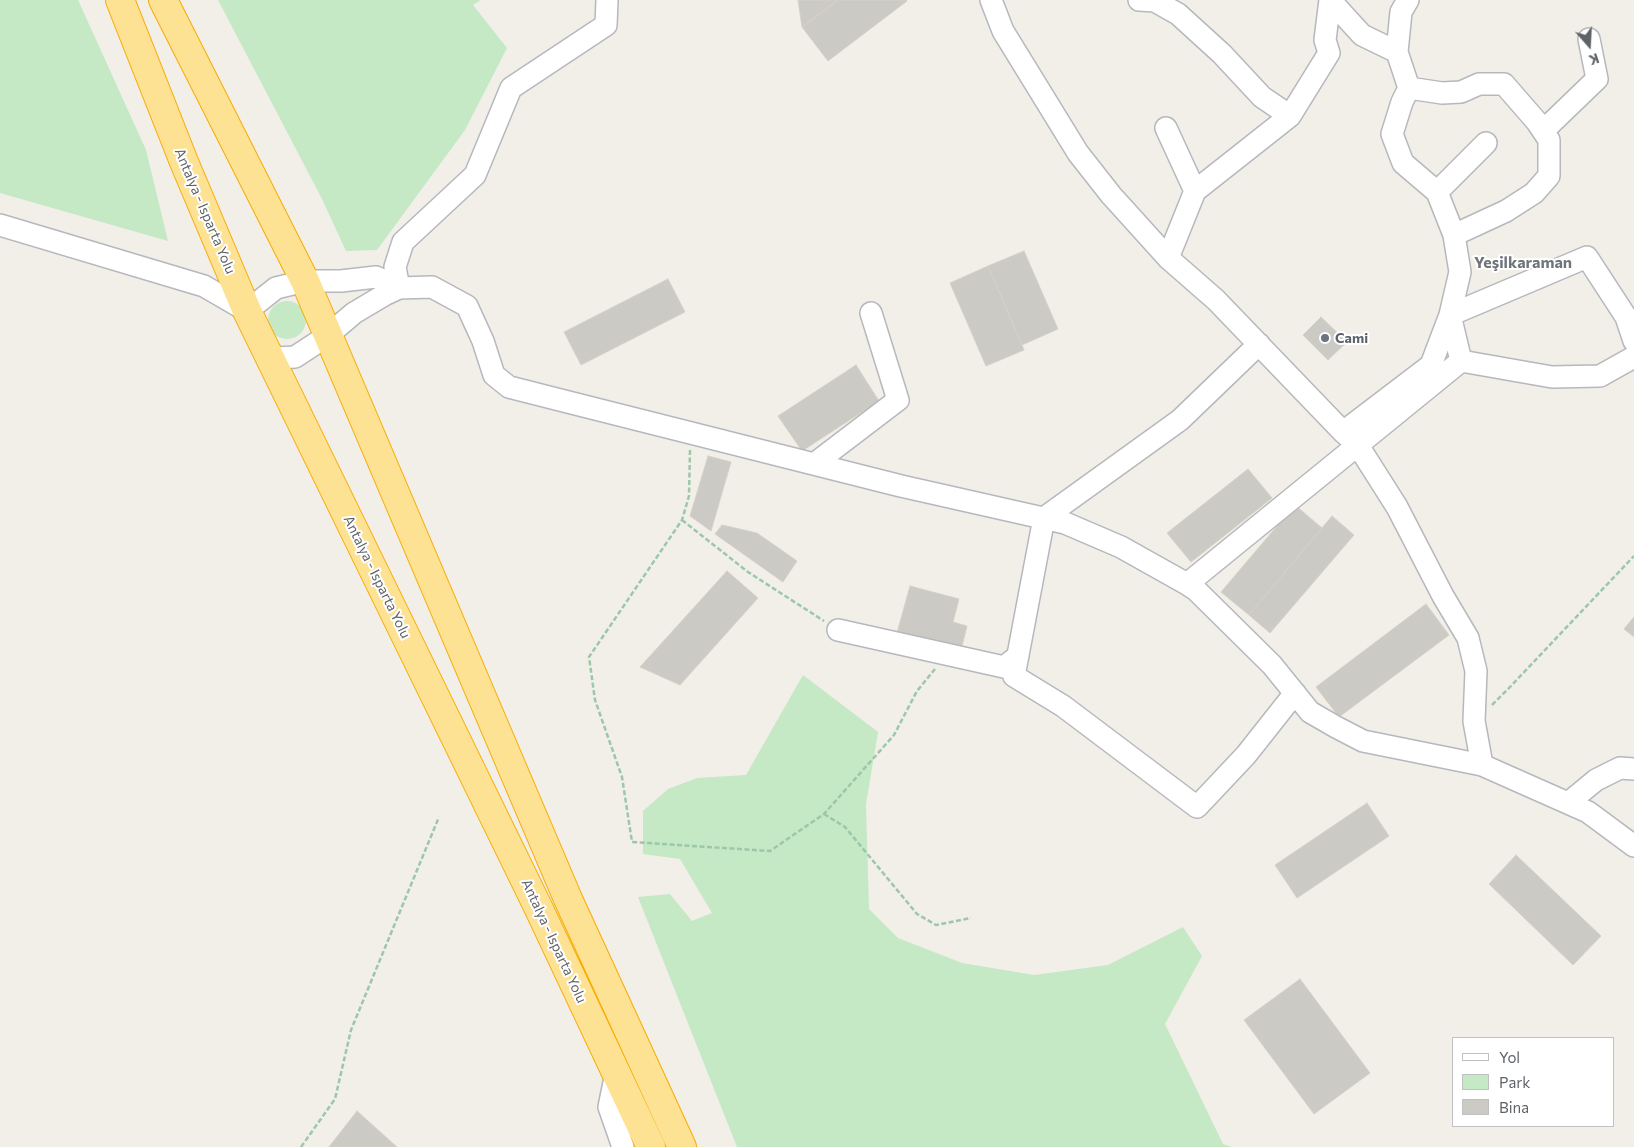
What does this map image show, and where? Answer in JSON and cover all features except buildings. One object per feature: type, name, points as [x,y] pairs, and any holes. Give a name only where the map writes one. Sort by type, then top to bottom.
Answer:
[{"type":"highway","name":"Antalya - Isparta Yolu","points":[[120,0],[184,162],[247,311],[538,907],[651,1147]]},
{"type":"highway","points":[[164,0],[305,281],[568,898],[682,1147]]},
{"type":"street","points":[[399,288],[395,267],[404,242],[475,175],[511,88],[606,25],[607,0]]},
{"type":"street","points":[[991,0],[1003,31],[1078,154],[1111,195],[1168,258],[1216,300],[1350,438],[1397,507],[1442,596],[1468,638],[1476,671],[1474,722],[1482,765]]},
{"type":"street","points":[[1139,0],[1155,1],[1178,14],[1222,54],[1262,97],[1290,116]]},
{"type":"street","points":[[1168,258],[1195,191],[1290,116],[1329,53],[1325,40],[1330,0]]},
{"type":"street","points":[[1330,0],[1362,35],[1397,52]]},
{"type":"street","points":[[1187,584],[1431,365],[1450,315],[1460,272],[1454,235],[1437,192],[1403,163],[1392,134],[1402,102],[1409,88],[1397,52],[1401,12],[1408,0]]},
{"type":"street","points":[[1543,130],[1597,79],[1589,39]]},
{"type":"street","points":[[1409,88],[1442,93],[1461,92],[1479,84],[1504,84],[1537,122],[1549,140],[1549,176],[1534,194],[1506,211],[1454,235]]},
{"type":"street","points":[[1166,128],[1195,191]]},
{"type":"street","points":[[1437,192],[1486,143]]},
{"type":"street","points":[[0,225],[204,286],[247,311],[276,288],[305,281],[341,281],[376,277],[399,288]]},
{"type":"street","points":[[1450,315],[1587,257],[1626,317],[1634,341]]},
{"type":"street","points":[[265,347],[277,358],[295,357],[327,336],[354,313],[386,294],[399,288],[432,288],[467,306],[483,342],[494,375],[509,386],[901,486],[1065,523],[1121,547],[1196,590],[1272,665],[1310,712],[1363,741],[1482,765],[1588,812],[1634,846]]},
{"type":"street","points":[[814,464],[898,400],[871,313]]},
{"type":"street","points":[[1450,315],[1461,361]]},
{"type":"street","points":[[1259,344],[1180,420],[1044,518],[1014,676],[1063,706],[1197,806],[1246,755],[1295,693]]},
{"type":"street","points":[[1350,438],[1461,361],[1552,376],[1600,376],[1634,357]]},
{"type":"street","points":[[838,630],[1004,667],[1018,656]]},
{"type":"street","points":[[1568,803],[1596,780],[1620,768],[1634,769]]},
{"type":"street","points":[[616,1073],[609,1107],[623,1147]]},
{"type":"path","points":[[691,433],[689,496],[682,520],[589,657],[595,700],[622,777],[632,842],[770,851],[824,814],[894,735],[917,691],[946,654]]},
{"type":"path","points":[[682,520],[748,572],[838,630]]},
{"type":"path","points":[[1474,722],[1509,688],[1634,556]]},
{"type":"path","points":[[824,814],[845,827],[917,914],[936,925],[971,918]]},
{"type":"path","points":[[301,1147],[334,1099],[351,1030],[439,817]]},
{"type":"green space","points":[[0,0],[78,0],[146,150],[168,241],[0,193]]},
{"type":"green space","points":[[218,0],[481,0],[473,5],[507,48],[465,130],[377,250],[346,251],[321,197]]},
{"type":"green space","points":[[287,301],[300,307],[306,320],[300,333],[287,339],[274,333],[268,320],[274,307]]},
{"type":"green space","points":[[803,675],[878,732],[866,804],[869,909],[898,938],[962,963],[1034,975],[1108,965],[1183,927],[1202,956],[1165,1024],[1223,1144],[1232,1147],[737,1147],[638,897],[670,894],[692,921],[712,913],[680,859],[643,854],[643,811],[668,789],[697,778],[746,775]]},
{"type":"place","name":"Cami","points":[[1325,338]]},
{"type":"district","name":"Yeşilkaraman","points":[[1523,263]]}]
